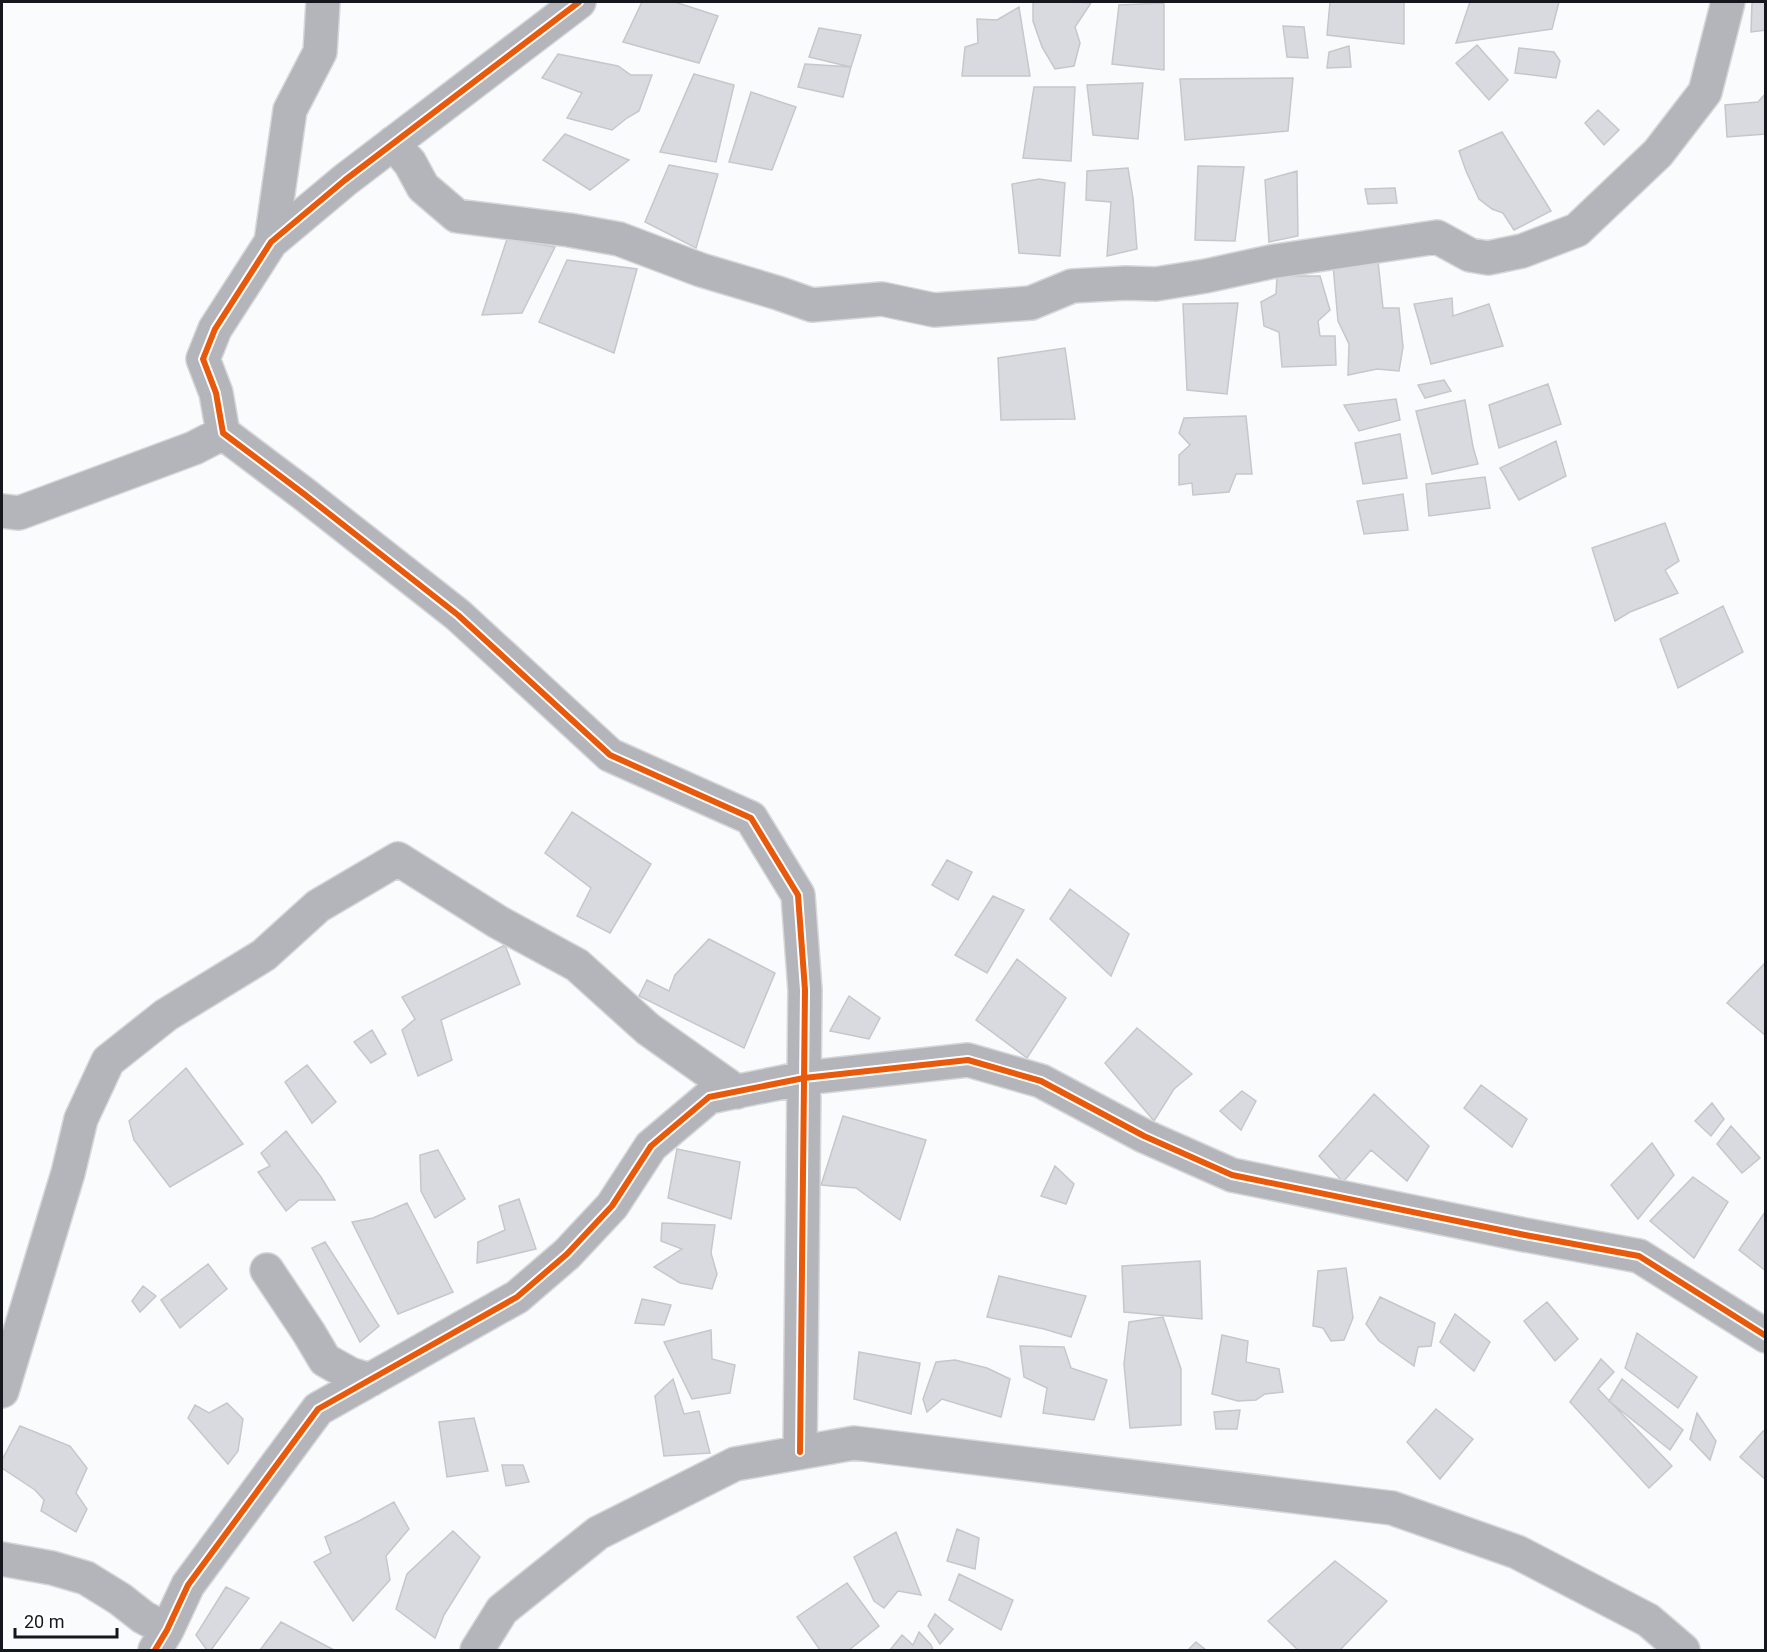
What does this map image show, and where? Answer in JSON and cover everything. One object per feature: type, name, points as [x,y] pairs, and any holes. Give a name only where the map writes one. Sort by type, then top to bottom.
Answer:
[{"type":"street","points":[[271,242],[290,110],[320,52],[323,2]]},
{"type":"street","points":[[579,2],[345,180],[271,242],[215,329],[203,358],[216,393],[223,433],[458,615],[610,756],[751,818],[798,896],[805,990],[800,1452]]},
{"type":"street","points":[[393,143],[410,163],[423,187],[457,216],[618,238],[701,270],[812,305],[882,299],[934,310],[1031,303],[1072,286],[1156,284],[1270,262],[1437,237],[1470,255],[1488,258],[1522,251],[1577,230],[1658,153],[1704,92],[1728,2]]},
{"type":"street","points":[[2,511],[19,513],[194,448],[223,433]]},
{"type":"street","points":[[2,1391],[68,1173],[81,1119],[108,1061],[166,1015],[264,955],[318,906],[398,859],[498,922],[577,965],[648,1029],[737,1092]]},
{"type":"street","points":[[2,1559],[52,1568],[86,1578],[120,1599],[143,1617],[161,1640],[188,1585],[318,1408],[517,1297],[567,1254],[612,1206],[651,1146],[709,1097],[804,1078],[968,1060],[1041,1081],[1144,1136],[1232,1175],[1525,1236],[1639,1256],[1766,1336]]},
{"type":"street","points":[[267,1270],[325,1360],[350,1374],[370,1380]]},
{"type":"street","points":[[477,1650],[502,1610],[598,1533],[735,1464],[855,1443],[1392,1508],[1517,1552],[1648,1620],[1683,1650]]},
{"type":"building","points":[[642,2],[675,2],[718,16],[699,63],[623,42]]},
{"type":"building","points":[[1033,2],[1091,3],[1075,27],[1080,43],[1074,66],[1055,69],[1042,47],[1033,21]]},
{"type":"building","points":[[1330,2],[1404,2],[1404,44],[1327,35]]},
{"type":"building","points":[[1470,2],[1559,2],[1552,29],[1456,43]]},
{"type":"building","points":[[1752,2],[1766,2],[1766,30],[1751,32]]},
{"type":"building","points":[[1164,3],[1164,70],[1112,64],[1119,5]]},
{"type":"building","points":[[1019,7],[1030,76],[962,76],[965,47],[978,43],[977,19],[997,20]]},
{"type":"building","points":[[1283,26],[1304,27],[1308,58],[1287,57]]},
{"type":"building","points":[[819,28],[861,35],[851,67],[809,57]]},
{"type":"building","points":[[1477,45],[1508,80],[1489,100],[1456,63]]},
{"type":"building","points":[[1349,46],[1351,67],[1327,68],[1329,52]]},
{"type":"building","points":[[1519,48],[1554,52],[1560,61],[1556,78],[1515,73]]},
{"type":"building","points":[[558,54],[618,66],[631,75],[652,75],[639,111],[612,130],[567,118],[582,93],[542,78]]},
{"type":"building","points":[[805,64],[851,67],[843,97],[798,87]]},
{"type":"building","points":[[694,74],[734,85],[716,162],[660,152]]},
{"type":"building","points":[[1293,78],[1288,131],[1185,140],[1180,79]]},
{"type":"building","points":[[1143,83],[1138,139],[1093,135],[1087,85]]},
{"type":"building","points":[[1034,87],[1075,87],[1071,161],[1023,158]]},
{"type":"building","points":[[751,92],[796,107],[772,170],[729,162]]},
{"type":"building","points":[[1766,93],[1766,134],[1727,137],[1725,105],[1758,102]]},
{"type":"building","points":[[1598,110],[1619,130],[1604,145],[1585,123]]},
{"type":"building","points":[[1502,132],[1551,211],[1514,230],[1503,213],[1492,209],[1479,199],[1459,151]]},
{"type":"building","points":[[565,134],[629,160],[590,190],[543,160]]},
{"type":"building","points":[[669,165],[718,174],[696,248],[645,222]]},
{"type":"building","points":[[1198,166],[1244,167],[1235,241],[1195,240]]},
{"type":"building","points":[[1128,168],[1137,249],[1107,256],[1111,202],[1086,200],[1087,171]]},
{"type":"building","points":[[1297,171],[1298,236],[1269,242],[1265,180]]},
{"type":"building","points":[[1039,179],[1065,183],[1060,256],[1019,253],[1012,184]]},
{"type":"building","points":[[1395,188],[1397,203],[1368,204],[1365,189]]},
{"type":"building","points":[[507,239],[555,247],[522,313],[482,315]]},
{"type":"building","points":[[567,260],[637,269],[614,353],[539,322]]},
{"type":"building","points":[[1378,261],[1383,308],[1399,308],[1403,347],[1399,371],[1377,369],[1348,375],[1349,344],[1338,321],[1333,265]]},
{"type":"building","points":[[1277,276],[1320,276],[1330,310],[1318,321],[1320,336],[1335,336],[1336,365],[1282,367],[1279,332],[1264,326],[1261,302],[1276,294]]},
{"type":"building","points":[[1452,298],[1453,316],[1489,304],[1503,346],[1431,364],[1414,304]]},
{"type":"building","points":[[1238,303],[1227,394],[1187,390],[1183,304]]},
{"type":"building","points":[[1065,348],[1075,419],[1001,420],[998,358]]},
{"type":"building","points":[[1444,380],[1451,391],[1425,398],[1418,385]]},
{"type":"building","points":[[1548,384],[1561,424],[1499,448],[1489,405]]},
{"type":"building","points":[[1396,399],[1400,420],[1359,431],[1344,405]]},
{"type":"building","points":[[1465,400],[1478,464],[1432,474],[1416,411]]},
{"type":"building","points":[[1246,416],[1252,474],[1236,474],[1229,492],[1193,495],[1192,483],[1179,485],[1179,455],[1190,445],[1179,433],[1184,418]]},
{"type":"building","points":[[1400,434],[1407,478],[1363,484],[1355,443]]},
{"type":"building","points":[[1556,441],[1566,476],[1519,500],[1500,468]]},
{"type":"building","points":[[1485,477],[1490,508],[1429,516],[1426,484]]},
{"type":"building","points":[[1403,494],[1408,530],[1364,534],[1357,501]]},
{"type":"building","points":[[1665,523],[1679,561],[1665,570],[1678,593],[1630,612],[1615,621],[1592,548]]},
{"type":"building","points":[[1723,606],[1743,652],[1678,688],[1660,639]]},
{"type":"building","points":[[572,812],[651,864],[610,933],[577,916],[591,888],[545,853]]},
{"type":"building","points":[[947,860],[972,872],[958,900],[932,885]]},
{"type":"building","points":[[1070,889],[1129,934],[1111,976],[1050,919]]},
{"type":"building","points":[[993,896],[1024,910],[987,973],[955,955]]},
{"type":"building","points":[[709,939],[775,973],[744,1048],[639,996],[647,980],[669,991],[675,975]]},
{"type":"building","points":[[505,945],[520,984],[441,1020],[452,1060],[418,1076],[402,1030],[415,1019],[402,997]]},
{"type":"building","points":[[1017,959],[1066,998],[1027,1058],[976,1020]]},
{"type":"building","points":[[1766,962],[1766,1036],[1727,1003]]},
{"type":"building","points":[[849,996],[880,1018],[869,1039],[830,1031]]},
{"type":"building","points":[[1137,1028],[1192,1074],[1174,1089],[1154,1121],[1105,1063]]},
{"type":"building","points":[[372,1030],[386,1054],[371,1063],[354,1042]]},
{"type":"building","points":[[307,1065],[336,1102],[312,1123],[285,1082]]},
{"type":"building","points":[[186,1068],[243,1144],[170,1187],[134,1140],[129,1121]]},
{"type":"building","points":[[1481,1085],[1527,1119],[1512,1147],[1464,1108]]},
{"type":"building","points":[[1242,1091],[1256,1101],[1241,1130],[1220,1111]]},
{"type":"building","points":[[1374,1094],[1429,1146],[1407,1181],[1371,1150],[1343,1182],[1319,1156]]},
{"type":"building","points":[[1712,1103],[1724,1119],[1711,1136],[1695,1121]]},
{"type":"building","points":[[843,1116],[926,1140],[900,1220],[856,1188],[821,1185]]},
{"type":"building","points":[[1731,1126],[1760,1158],[1742,1173],[1717,1144]]},
{"type":"building","points":[[286,1131],[321,1177],[335,1200],[299,1200],[286,1211],[258,1172],[270,1166],[261,1153]]},
{"type":"building","points":[[1652,1143],[1674,1175],[1638,1219],[1611,1185]]},
{"type":"building","points":[[677,1149],[740,1162],[731,1219],[668,1198]]},
{"type":"building","points":[[438,1150],[465,1199],[435,1218],[421,1191],[420,1155]]},
{"type":"building","points":[[1055,1166],[1074,1184],[1066,1204],[1041,1196]]},
{"type":"building","points":[[1693,1177],[1728,1202],[1694,1258],[1650,1221]]},
{"type":"building","points":[[519,1199],[536,1249],[477,1263],[478,1242],[505,1230],[499,1206]]},
{"type":"building","points":[[407,1203],[453,1292],[398,1314],[352,1222],[373,1218]]},
{"type":"building","points":[[1766,1212],[1766,1271],[1739,1250]]},
{"type":"building","points":[[662,1223],[715,1225],[711,1253],[717,1274],[712,1289],[680,1283],[654,1267],[682,1249],[661,1241]]},
{"type":"building","points":[[325,1242],[379,1326],[360,1342],[312,1248]]},
{"type":"building","points":[[1200,1261],[1202,1319],[1124,1312],[1122,1266]]},
{"type":"building","points":[[208,1264],[227,1289],[180,1328],[161,1300]]},
{"type":"building","points":[[1346,1268],[1353,1318],[1344,1340],[1331,1341],[1323,1328],[1313,1326],[1318,1271]]},
{"type":"building","points":[[999,1276],[1086,1296],[1071,1337],[987,1317]]},
{"type":"building","points":[[143,1286],[156,1296],[140,1312],[132,1301]]},
{"type":"building","points":[[1380,1297],[1435,1323],[1431,1346],[1418,1347],[1414,1366],[1379,1341],[1366,1324]]},
{"type":"building","points":[[642,1299],[671,1305],[664,1325],[635,1323]]},
{"type":"building","points":[[1547,1302],[1578,1339],[1555,1361],[1524,1321]]},
{"type":"building","points":[[1455,1314],[1490,1342],[1474,1371],[1440,1342]]},
{"type":"building","points":[[1163,1317],[1181,1369],[1181,1425],[1130,1428],[1124,1364],[1129,1322]]},
{"type":"building","points":[[711,1330],[712,1359],[735,1365],[730,1393],[692,1399],[664,1342]]},
{"type":"building","points":[[1637,1333],[1697,1377],[1678,1408],[1625,1368]]},
{"type":"building","points":[[1222,1335],[1248,1341],[1246,1362],[1279,1369],[1283,1392],[1265,1394],[1256,1400],[1238,1401],[1212,1394]]},
{"type":"building","points":[[1020,1346],[1064,1347],[1071,1368],[1107,1380],[1094,1420],[1043,1413],[1047,1388],[1024,1377]]},
{"type":"building","points":[[859,1352],[920,1363],[911,1414],[854,1399]]},
{"type":"building","points":[[1601,1359],[1614,1372],[1598,1389],[1672,1466],[1649,1488],[1570,1402]]},
{"type":"building","points":[[955,1360],[987,1368],[1010,1379],[1001,1417],[942,1399],[927,1412],[923,1399],[936,1362]]},
{"type":"building","points":[[673,1379],[684,1414],[699,1411],[710,1453],[664,1456],[655,1396]]},
{"type":"building","points":[[1622,1379],[1683,1430],[1670,1450],[1609,1401]]},
{"type":"building","points":[[227,1403],[243,1419],[238,1451],[228,1464],[188,1418],[195,1405],[209,1413]]},
{"type":"building","points":[[1436,1409],[1473,1439],[1440,1479],[1407,1442]]},
{"type":"building","points":[[1240,1410],[1237,1429],[1216,1429],[1214,1412]]},
{"type":"building","points":[[1697,1413],[1716,1441],[1710,1460],[1690,1439]]},
{"type":"building","points":[[474,1418],[488,1471],[447,1477],[439,1422]]},
{"type":"building","points":[[20,1426],[70,1446],[87,1468],[76,1493],[87,1509],[76,1532],[41,1511],[44,1500],[35,1490],[2,1468],[2,1460]]},
{"type":"building","points":[[1763,1431],[1766,1432],[1766,1480],[1740,1457]]},
{"type":"building","points":[[502,1465],[523,1465],[529,1482],[506,1486]]},
{"type":"building","points":[[394,1502],[409,1529],[386,1556],[390,1580],[353,1621],[314,1562],[331,1553],[325,1537]]},
{"type":"building","points":[[957,1529],[979,1538],[975,1569],[947,1561]]},
{"type":"building","points":[[453,1531],[480,1557],[444,1615],[435,1638],[396,1609],[407,1574]]},
{"type":"building","points":[[896,1532],[921,1595],[898,1591],[884,1608],[874,1601],[854,1557]]},
{"type":"building","points":[[1335,1561],[1387,1601],[1340,1650],[1298,1650],[1268,1621]]},
{"type":"building","points":[[959,1574],[1013,1600],[1001,1630],[949,1600]]},
{"type":"building","points":[[847,1583],[879,1626],[849,1650],[820,1650],[797,1617]]},
{"type":"building","points":[[226,1587],[249,1598],[211,1650],[207,1650],[196,1635]]},
{"type":"building","points":[[935,1614],[953,1629],[940,1644],[928,1626]]},
{"type":"building","points":[[281,1622],[334,1650],[260,1650]]},
{"type":"building","points":[[919,1632],[933,1650],[890,1650],[902,1635],[913,1645]]},
{"type":"building","points":[[1196,1642],[1206,1650],[1188,1650]]},
{"type":"cycle path","points":[[579,2],[345,180],[271,242],[215,329],[203,359],[216,393],[223,433],[458,615],[610,755],[751,818],[798,895],[805,990],[800,1452]]},
{"type":"cycle path","points":[[155,1650],[188,1585],[318,1409],[517,1297],[567,1254],[612,1206],[651,1146],[709,1097],[804,1078],[968,1060],[1041,1081],[1144,1136],[1232,1175],[1639,1256],[1766,1336]]}]
